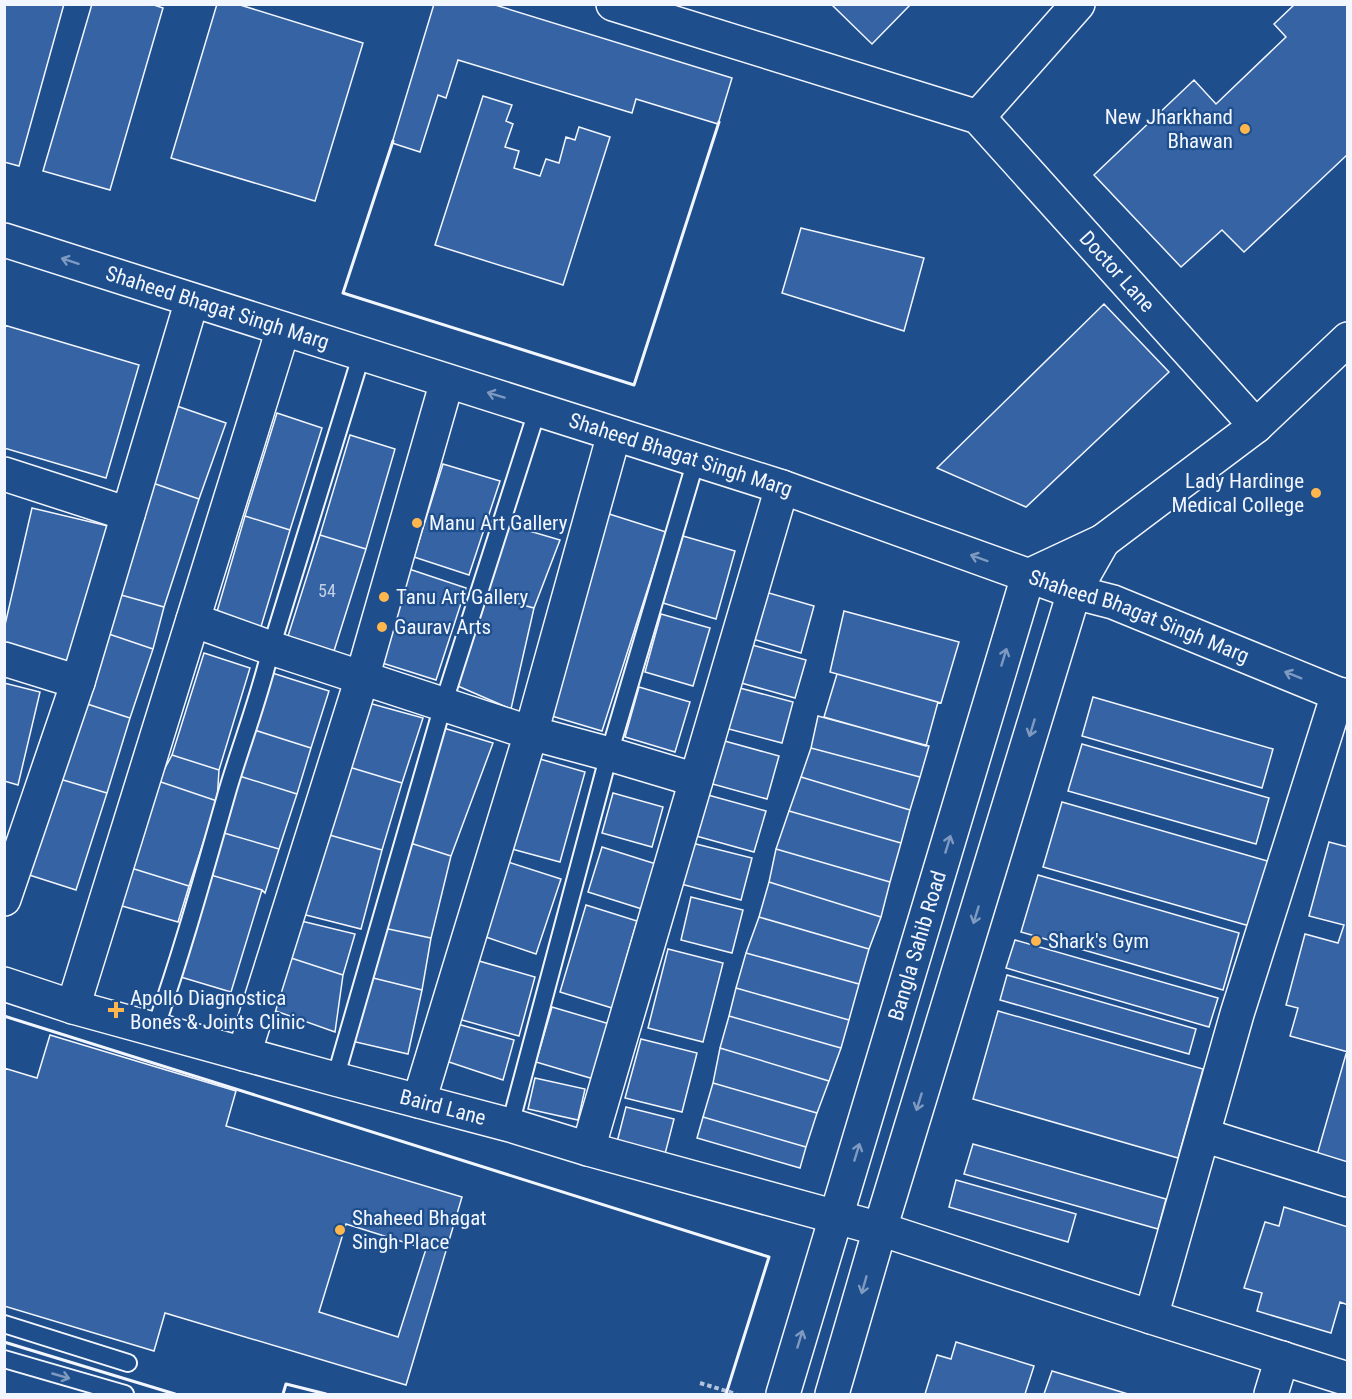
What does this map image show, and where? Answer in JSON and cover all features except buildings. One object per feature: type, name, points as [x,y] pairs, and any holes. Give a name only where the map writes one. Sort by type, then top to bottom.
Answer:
[{"type":"street","points":[[613,4],[978,117],[1078,4]]},
{"type":"street","name":"Doctor Lane","points":[[978,117],[1256,426]]},
{"type":"street","name":"Shaheed Bhagat Singh Marg","points":[[4,240],[782,487],[1074,592],[1113,602],[1343,695]]},
{"type":"street","points":[[4,900],[78,682],[192,300]]},
{"type":"street","points":[[74,1007],[283,328]]},
{"type":"street","points":[[1028,576],[1103,541],[1256,426],[1347,339]]},
{"type":"street","points":[[244,1054],[362,678],[447,381]]},
{"type":"street","points":[[419,1101],[531,733],[614,434]]},
{"type":"street","points":[[4,474],[128,513]]},
{"type":"street","points":[[588,1149],[782,487]]},
{"type":"street","points":[[832,1395],[880,1229],[1074,592],[1103,541]]},
{"type":"street","name":"Bangla Sahib Road","points":[[783,1395],[1028,576]]},
{"type":"street","points":[[193,620],[271,648],[531,733],[696,780]]},
{"type":"street","points":[[4,659],[78,682]]},
{"type":"street","points":[[1151,1317],[1237,1014],[1343,695]]},
{"type":"street","name":"Baird Lane","points":[[5,985],[74,1007],[510,1125],[588,1149],[880,1229],[1347,1379]]},
{"type":"street","points":[[1203,1135],[1347,1180]]},
{"type":"street","points":[[1271,1395],[1282,1358]]},
{"type":"lane","points":[[155,1029],[174,975],[362,353]]},
{"type":"lane","points":[[335,1079],[443,705],[538,408]]},
{"type":"lane","points":[[510,1125],[609,754],[696,460]]},
{"type":"lane","points":[[4,1324],[128,1363]]},
{"type":"lane","points":[[4,1359],[125,1395]]},
{"type":"path","points":[[700,1383],[736,1395]]},
{"type":"wall","points":[[393,141],[343,293],[634,385],[719,122]]},
{"type":"wall","points":[[4,1016],[769,1257],[726,1394]]},
{"type":"wall","points":[[4,1342],[175,1394]]},
{"type":"wall","points":[[283,1394],[286,1384],[326,1394]]},
{"type":"place","name":"New Jharkhand Bhawan","points":[[1245,129]]},
{"type":"place","name":"Lady Hardinge Medical College","points":[[1316,493]]},
{"type":"place","name":"Manu Art Gallery","points":[[417,523]]},
{"type":"place","name":"Tanu Art Gallery","points":[[384,597]]},
{"type":"place","name":"Gaurav Arts","points":[[382,627]]},
{"type":"place","name":"Shark's Gym","points":[[1036,941]]},
{"type":"place","name":"Apollo Diagnostica Bones & Joints Clinic","points":[[116,1010]]},
{"type":"place","name":"Shaheed Bhagat Singh Place","points":[[340,1230]]}]
